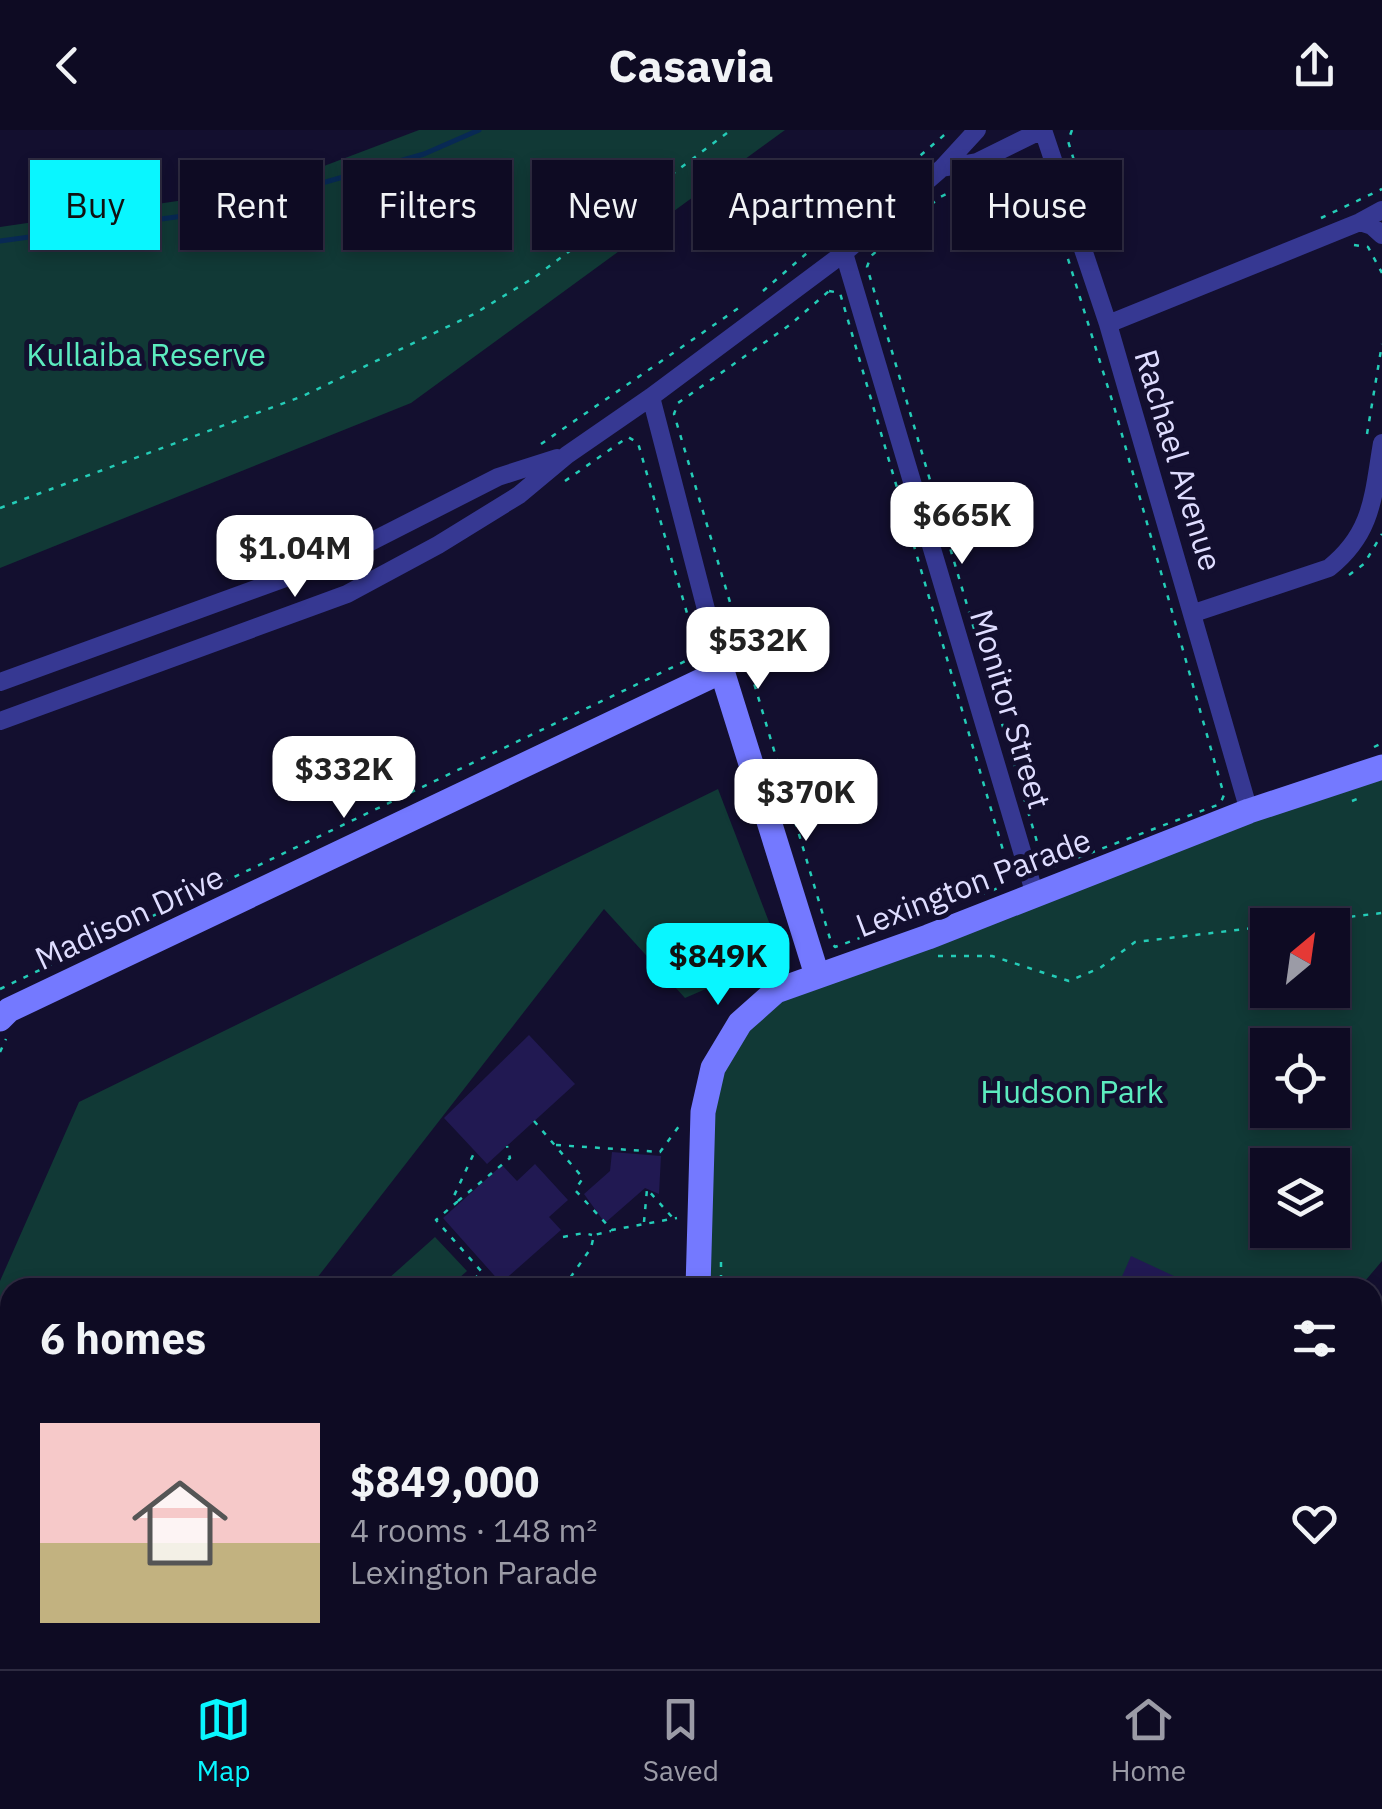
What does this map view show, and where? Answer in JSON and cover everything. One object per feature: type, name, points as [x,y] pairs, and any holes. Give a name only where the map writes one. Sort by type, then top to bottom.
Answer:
[{"type":"main road","points":[[722,672],[817,975]]},
{"type":"main road","name":"Madison Drive","points":[[4,1026],[9,1010],[722,672]]},
{"type":"main road","name":"Lexington Parade","points":[[698,1278],[704,1112],[713,1068],[740,1024],[776,991],[928,937],[1375,758]]},
{"type":"street","points":[[0,721],[347,594],[519,495],[567,455],[844,253],[942,168],[978,130]]},
{"type":"street","points":[[942,168],[977,162],[1043,130]]},
{"type":"street","name":"Rachael Avenue","points":[[1043,130],[1108,324],[1249,810]]},
{"type":"street","points":[[1108,324],[1382,210]]},
{"type":"street","points":[[1360,222],[1382,235]]},
{"type":"street","name":"Monitor Street","points":[[844,253],[1035,895]]},
{"type":"street","points":[[650,398],[722,672]]},
{"type":"street","points":[[1194,613],[1328,568],[1346,554],[1359,538],[1368,516],[1374,440]]},
{"type":"street","points":[[0,682],[336,560],[498,477],[567,455]]},
{"type":"path","points":[[0,508],[303,396],[474,314],[535,277],[731,130]]},
{"type":"path","points":[[758,295],[950,130]]},
{"type":"path","points":[[1072,130],[1068,140],[1074,160]]},
{"type":"path","points":[[1019,160],[1040,170],[1120,427],[1224,795],[1220,804],[1053,867],[1044,862],[867,267],[871,256],[940,197],[1019,160]]},
{"type":"path","points":[[1310,222],[1382,188]]},
{"type":"path","points":[[1349,244],[1368,246],[1382,273]]},
{"type":"path","points":[[829,291],[840,294],[1010,874],[1007,880],[1001,887],[835,947],[754,690],[674,414],[678,403],[791,324],[829,291]]},
{"type":"path","points":[[528,450],[746,304]]},
{"type":"path","points":[[1374,440],[1382,344]]},
{"type":"path","points":[[560,484],[628,438],[638,443],[692,628]]},
{"type":"path","points":[[1344,579],[1364,564],[1382,534]]},
{"type":"path","points":[[0,989],[694,657],[697,645]]},
{"type":"path","points":[[1375,758],[1382,744]]},
{"type":"path","points":[[928,937],[940,958],[992,956],[1069,980],[1100,968],[1135,942],[1382,912]]},
{"type":"path","points":[[0,1052],[4,1026]]},
{"type":"path","points":[[554,1145],[660,1152],[683,1120]]},
{"type":"path","points":[[534,1121],[583,1178],[575,1190],[612,1230]]},
{"type":"path","points":[[475,1278],[482,1272],[436,1220],[510,1158],[506,1146]]},
{"type":"path","points":[[457,1202],[454,1198],[475,1151]]},
{"type":"path","points":[[644,1224],[647,1189],[674,1218]]},
{"type":"path","points":[[563,1237],[594,1235],[684,1216]]},
{"type":"path","points":[[570,1278],[591,1248],[594,1235]]},
{"type":"green space","name":"Kullaiba Reserve","points":[[419,130],[785,130],[744,160],[693,160],[693,197],[673,212],[673,160],[532,160],[532,250],[621,250],[411,403],[0,568],[0,227],[30,223],[30,250],[160,250],[160,204],[180,201],[180,250],[323,250],[323,166]]},
{"type":"green space","name":"Hudson Park","points":[[1382,770],[1382,1261],[1368,1278],[701,1278],[713,1068],[776,991]]},
{"type":"green space","points":[[718,789],[782,956],[685,998],[604,909],[317,1278],[1,1278],[79,1102]]},
{"type":"green space","points":[[435,1237],[467,1271],[459,1278],[389,1278]]},
{"type":"building","points":[[529,1035],[575,1084],[487,1164],[444,1118]]},
{"type":"building","points":[[612,1152],[661,1156],[659,1194],[645,1188],[605,1223],[584,1194],[610,1171]]},
{"type":"building","points":[[535,1164],[568,1200],[549,1217],[561,1230],[507,1278],[497,1278],[443,1218],[502,1165],[517,1181]]},
{"type":"building","points":[[1131,1256],[1178,1278],[1121,1278]]},
{"type":"waterway","points":[[0,241],[227,210],[424,154],[479,130]]}]
